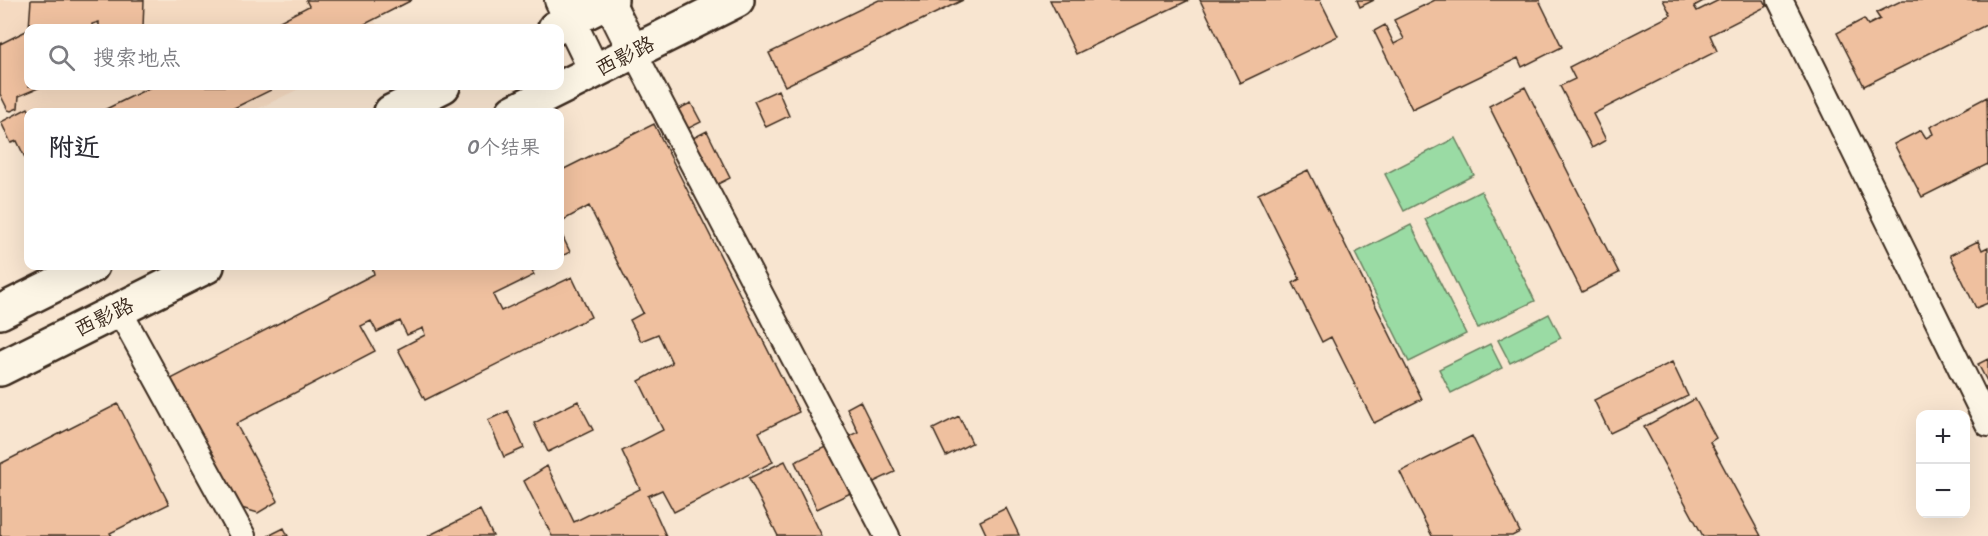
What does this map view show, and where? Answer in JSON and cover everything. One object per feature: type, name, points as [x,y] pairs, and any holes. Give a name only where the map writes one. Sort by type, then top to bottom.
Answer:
[{"type":"main road","points":[[562,16],[609,0]]},
{"type":"main road","name":"西影路","points":[[564,87],[737,0]]},
{"type":"main road","points":[[399,108],[435,90]]},
{"type":"main road","name":"西影路","points":[[521,108],[558,90]]},
{"type":"main road","points":[[0,312],[84,270]]},
{"type":"main road","name":"西影路","points":[[0,369],[199,270]]},
{"type":"street","points":[[609,0],[887,536]]},
{"type":"street","points":[[1780,0],[1988,424]]},
{"type":"street","points":[[562,16],[595,72]]},
{"type":"street","points":[[119,310],[243,536]]},
{"type":"shaded area","points":[[0,0],[362,0],[377,24],[24,24],[24,90],[297,90],[259,108],[24,108],[24,126],[0,80]]},
{"type":"green space","points":[[1455,138],[1474,175],[1404,211],[1385,174]]},
{"type":"green space","points":[[1481,191],[1535,301],[1478,328],[1425,219]]},
{"type":"green space","points":[[1411,225],[1466,334],[1409,362],[1355,253]]},
{"type":"green space","points":[[1549,314],[1561,338],[1510,363],[1498,340]]},
{"type":"green space","points":[[1490,344],[1502,368],[1451,393],[1439,369]]},
{"type":"building","points":[[31,0],[144,0],[143,24],[99,24],[99,22],[29,24]]},
{"type":"building","points":[[306,0],[412,0],[365,24],[274,24],[309,6]]},
{"type":"building","points":[[879,0],[963,0],[785,86],[769,53]]},
{"type":"building","points":[[1050,0],[1189,0],[1076,54]]},
{"type":"building","points":[[1200,0],[1320,0],[1338,36],[1240,83]]},
{"type":"building","points":[[1357,0],[1374,0],[1360,7]]},
{"type":"building","points":[[1435,0],[1539,0],[1562,47],[1522,67],[1518,58],[1412,109],[1374,31],[1385,25],[1394,44],[1404,39],[1394,20]]},
{"type":"building","points":[[1663,0],[1705,0],[1694,6],[1697,11],[1719,0],[1764,0],[1767,6],[1710,35],[1717,51],[1593,114],[1606,140],[1592,148],[1560,86],[1575,79],[1569,67],[1671,15]]},
{"type":"building","points":[[1903,0],[1988,0],[1988,24],[1864,86],[1837,33],[1864,19],[1868,25],[1880,19],[1876,13]]},
{"type":"building","points":[[24,32],[24,90],[33,90],[19,96],[18,108],[11,111],[8,110],[0,94],[0,44]]},
{"type":"building","points":[[1525,87],[1619,273],[1582,292],[1489,106]]},
{"type":"building","points":[[145,90],[271,90],[234,108],[108,108]]},
{"type":"building","points":[[778,90],[789,116],[766,127],[754,101]]},
{"type":"building","points":[[1987,97],[1988,164],[1922,197],[1894,144],[1921,130],[1926,138],[1933,134],[1930,127]]},
{"type":"building","points":[[691,103],[701,122],[665,140],[655,120]]},
{"type":"building","points":[[24,110],[24,156],[17,141],[11,143],[1,122]]},
{"type":"building","points":[[654,124],[799,412],[759,432],[773,462],[674,512],[662,490],[648,496],[666,536],[552,536],[524,481],[547,466],[574,522],[640,489],[622,451],[663,430],[639,381],[672,363],[658,334],[641,341],[630,320],[643,313],[589,206],[564,220],[564,169]]},
{"type":"building","points":[[707,131],[730,178],[714,186],[691,139]]},
{"type":"building","points":[[1308,170],[1422,399],[1374,423],[1331,337],[1322,342],[1293,283],[1300,279],[1258,194]]},
{"type":"building","points":[[564,239],[570,252],[564,255]]},
{"type":"building","points":[[1978,241],[1982,250],[1988,247],[1988,303],[1976,308],[1950,255]]},
{"type":"building","points":[[373,270],[534,270],[532,271],[534,275],[493,295],[501,311],[572,277],[591,317],[425,400],[398,349],[425,335],[423,328],[407,335],[400,321],[377,332],[371,321],[361,326],[375,351],[236,424],[278,501],[258,513],[228,504],[202,455],[171,379],[374,274]]},
{"type":"building","points":[[1988,359],[1988,383],[1978,364]]},
{"type":"building","points":[[1672,362],[1688,396],[1610,433],[1594,400]]},
{"type":"building","points":[[1695,399],[1716,438],[1710,442],[1761,536],[1703,536],[1644,427]]},
{"type":"building","points":[[578,401],[593,430],[548,452],[534,423]]},
{"type":"building","points":[[860,401],[895,472],[817,509],[795,462],[858,432],[847,408]]},
{"type":"building","points":[[118,404],[169,504],[110,533],[112,536],[0,536],[0,464]]},
{"type":"building","points":[[508,411],[524,448],[504,457],[488,420]]},
{"type":"building","points":[[959,416],[972,443],[946,456],[933,429]]},
{"type":"building","points":[[1472,436],[1520,532],[1512,536],[1432,536],[1400,472]]},
{"type":"building","points":[[785,461],[822,536],[778,536],[749,478]]},
{"type":"building","points":[[1006,508],[1019,535],[987,536],[980,521]]},
{"type":"building","points":[[480,510],[493,536],[428,536]]},
{"type":"building","points":[[284,528],[288,536],[268,536]]}]
